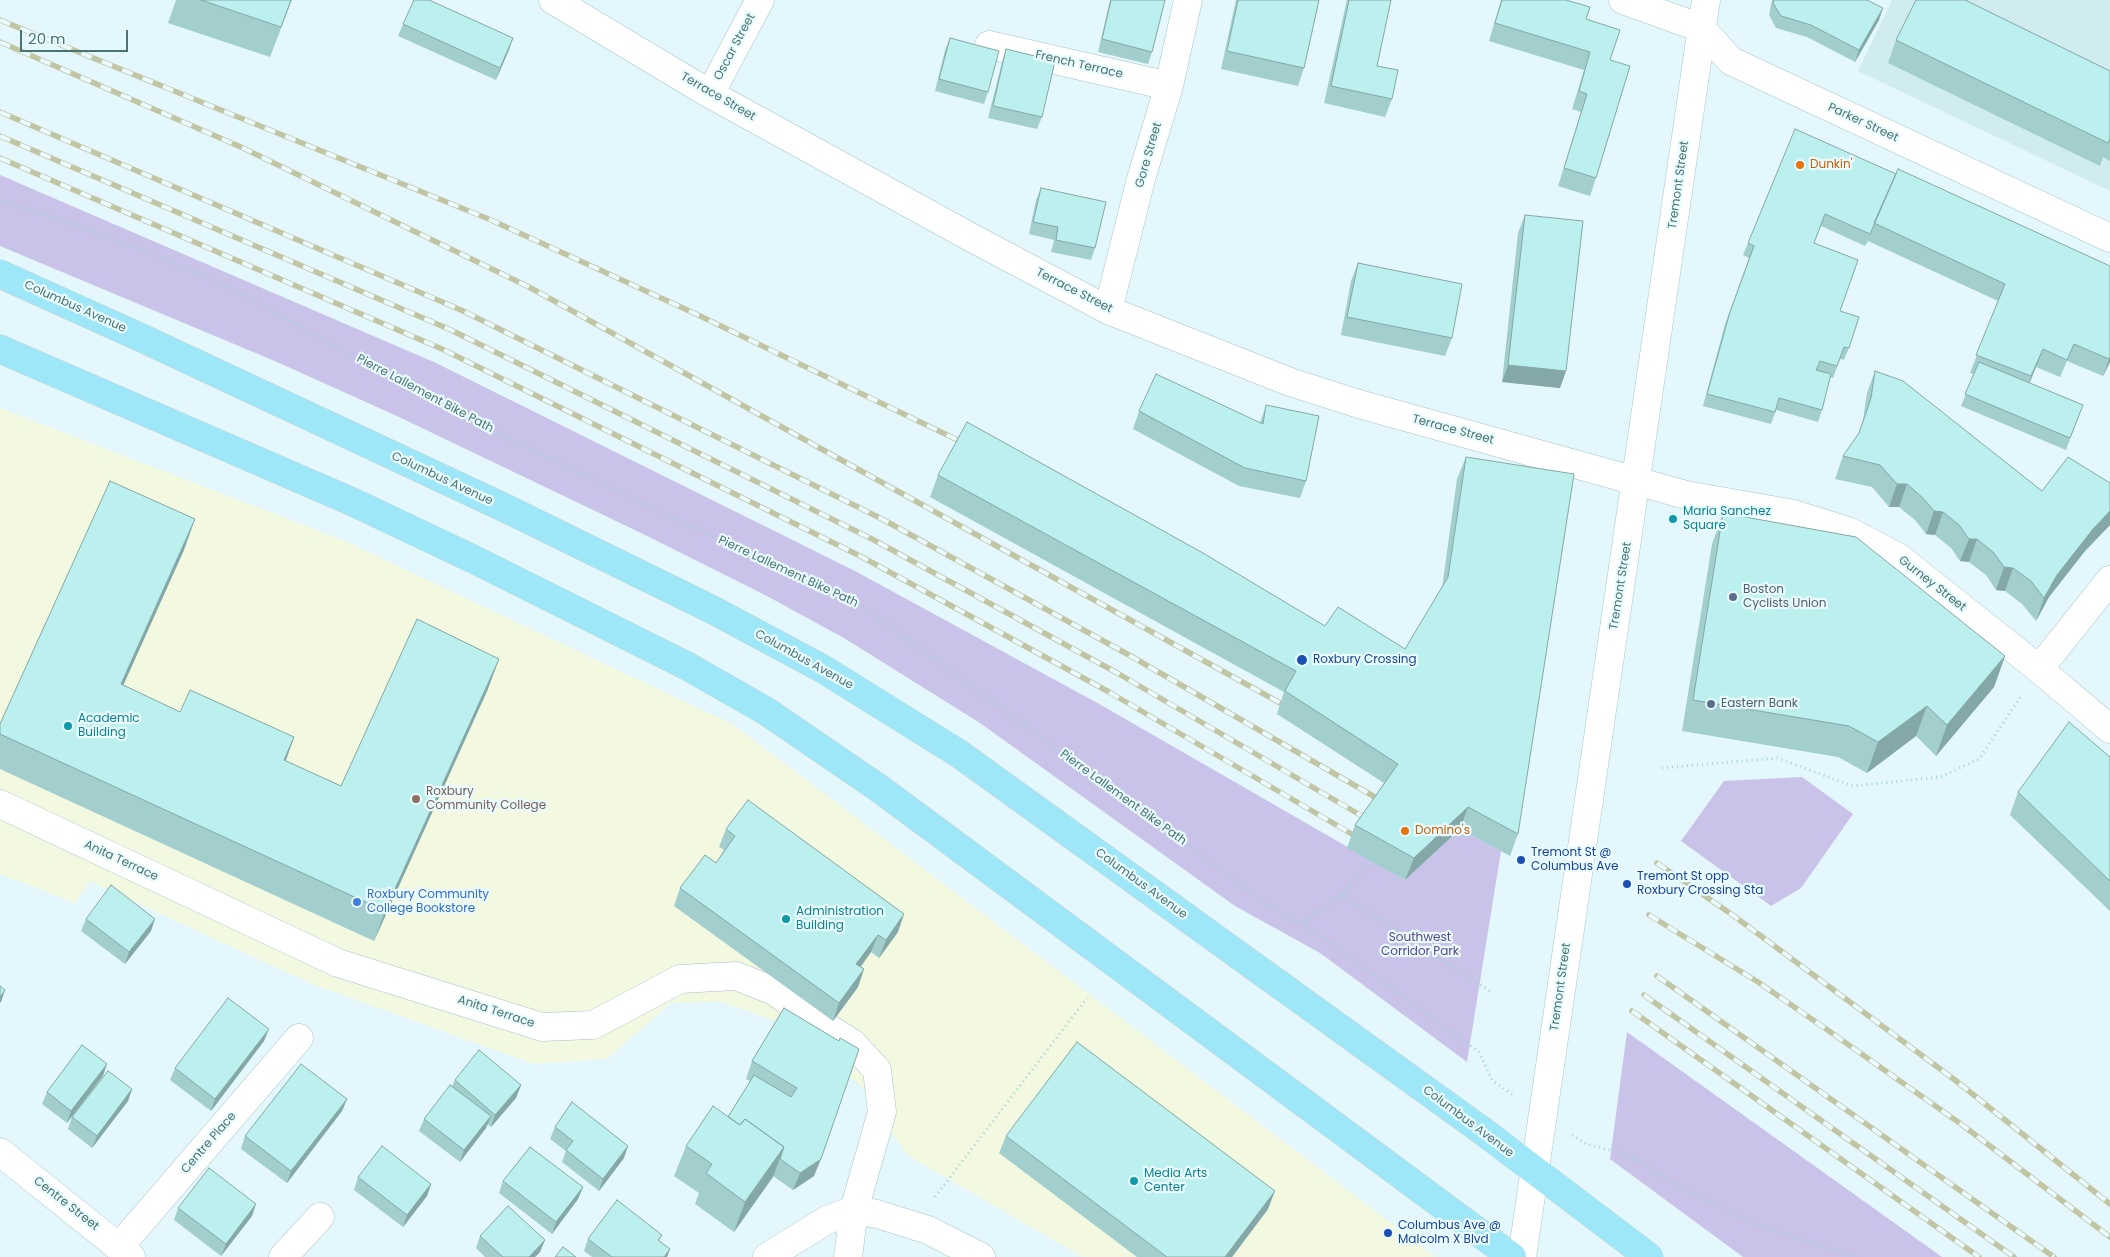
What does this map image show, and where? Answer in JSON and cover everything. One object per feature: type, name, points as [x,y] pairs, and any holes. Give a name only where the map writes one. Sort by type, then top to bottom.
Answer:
[{"type":"main road","name":"Columbus Avenue","points":[[0,274],[144,339],[505,508],[714,610],[824,669],[958,753],[1468,1120],[1534,1172]]},
{"type":"main road","points":[[0,349],[355,503],[450,548],[687,666],[766,712],[880,789],[1512,1257]]},
{"type":"main road","points":[[1534,1172],[1649,1257]]},
{"type":"street","name":"Terrace Street","points":[[553,0],[710,94],[1108,310],[1290,382],[1359,404],[1637,481]]},
{"type":"street","name":"Oscar Street","points":[[710,94],[760,0]]},
{"type":"street","name":"Gore Street","points":[[1108,310],[1141,180],[1169,86],[1188,0]]},
{"type":"street","name":"Parker Street","points":[[1623,0],[1701,28],[1731,61],[2110,238]]},
{"type":"street","name":"Tremont Street","points":[[1522,1257],[1706,0]]},
{"type":"street","name":"French Terrace","points":[[989,45],[1169,86]]},
{"type":"street","name":"Gurney Street","points":[[1637,481],[1686,495],[1794,514],[1848,531],[1898,557],[2039,669],[2110,729]]},
{"type":"street","points":[[2039,669],[2110,580]]},
{"type":"street","name":"Anita Terrace","points":[[0,804],[338,963],[542,1027],[593,1025],[680,979],[736,976],[774,991],[852,1043],[877,1070],[882,1112],[854,1210],[848,1257]]},
{"type":"street","name":"Centre Place","points":[[125,1252],[299,1038]]},
{"type":"street","name":"Centre Street","points":[[0,1152],[125,1252]]},
{"type":"street","points":[[767,1257],[827,1220],[854,1210],[877,1214],[928,1230],[981,1257]]},
{"type":"street","points":[[283,1257],[320,1217]]},
{"type":"path","name":"Pierre Lallement Bike Path","points":[[0,201],[71,223],[152,254],[227,286],[434,401],[583,475],[868,610],[1260,899],[1300,923],[1479,1052],[1492,1080]]},
{"type":"path","points":[[1662,768],[1777,758],[1852,786],[1940,777],[1979,758],[2039,669]]},
{"type":"path","points":[[1300,923],[1342,895],[1373,862]]},
{"type":"path","points":[[1342,895],[1490,991]]},
{"type":"path","points":[[914,1226],[1087,998]]},
{"type":"path","points":[[1586,1144],[1618,1152],[1643,1163],[1686,1190],[1758,1225],[1857,1257]]},
{"type":"shaded area","points":[[1892,0],[2110,0],[2110,191],[1858,71]]},
{"type":"shaded area","name":"Roxbury Community College","points":[[0,408],[345,541],[734,725],[1436,1257],[1083,1257],[907,1155],[862,1087],[790,1026],[722,1002],[671,1003],[607,1059],[534,1064],[312,984],[90,881],[75,903],[0,874]]},
{"type":"green space","name":"Southwest Corridor Park","points":[[0,175],[436,363],[855,571],[1101,705],[1405,880],[1460,829],[1501,851],[1467,1062],[1320,953],[1235,906],[980,723],[844,638],[765,595],[641,533],[399,417],[277,362],[0,246]]},
{"type":"green space","points":[[1802,777],[1853,814],[1801,888],[1771,906],[1681,841],[1724,781]]},
{"type":"green space","points":[[1627,1032],[1942,1257],[1743,1257],[1610,1159]]},
{"type":"building","points":[[201,0],[291,0],[281,27]]},
{"type":"building","points":[[414,0],[429,0],[513,38],[500,68],[403,24]]},
{"type":"building","points":[[1111,0],[1165,0],[1152,52],[1102,39]]},
{"type":"building","points":[[1238,0],[1319,0],[1304,68],[1227,51]]},
{"type":"building","points":[[1349,0],[1391,0],[1377,66],[1398,70],[1392,99],[1331,86]]},
{"type":"building","points":[[1502,0],[1566,0],[1590,7],[1586,19],[1620,30],[1610,60],[1630,66],[1596,178],[1564,168],[1587,94],[1579,91],[1590,52],[1495,23]]},
{"type":"building","points":[[1774,0],[1867,0],[1883,8],[1859,50],[1811,25],[1781,16],[1773,3]]},
{"type":"building","points":[[1916,0],[1965,0],[2110,71],[2110,138],[2108,143],[1896,40]]},
{"type":"building","points":[[950,38],[999,51],[988,92],[939,79]]},
{"type":"building","points":[[1006,49],[1055,61],[1042,117],[993,106]]},
{"type":"building","points":[[1795,129],[1896,174],[1870,234],[1825,214],[1814,243],[1858,260],[1840,311],[1859,317],[1849,348],[1844,347],[1837,366],[1820,361],[1816,370],[1831,374],[1822,410],[1779,398],[1775,412],[1707,394],[1730,312],[1754,246],[1748,243]]},
{"type":"building","points":[[1898,169],[2110,266],[2109,359],[2074,344],[2067,360],[2043,349],[2031,376],[1976,355],[2005,284],[1874,223]]},
{"type":"building","points":[[1041,188],[1106,202],[1095,248],[1056,240],[1058,227],[1033,222]]},
{"type":"building","points":[[1525,215],[1583,221],[1566,371],[1508,365]]},
{"type":"building","points":[[1358,263],[1462,284],[1452,338],[1347,317]]},
{"type":"building","points":[[1979,362],[2083,405],[2070,438],[1965,394]]},
{"type":"building","points":[[1875,371],[1903,381],[2042,491],[2068,457],[2110,483],[2110,511],[2093,529],[2057,575],[2044,598],[2031,581],[2013,568],[2004,567],[1994,553],[1977,539],[1969,539],[1959,525],[1943,512],[1934,511],[1907,484],[1897,484],[1880,465],[1843,456],[1859,433],[1871,398]]},
{"type":"building","points":[[1156,374],[1263,424],[1266,405],[1319,416],[1306,481],[1245,468],[1139,411]]},
{"type":"building","name":"Roxbury Crossing","points":[[967,422],[1203,553],[1325,626],[1338,607],[1405,649],[1448,577],[1466,457],[1574,474],[1518,834],[1468,807],[1414,858],[1355,825],[1398,764],[1285,691],[1296,671],[938,475]]},
{"type":"building","name":"Academic Building","points":[[110,481],[195,519],[121,684],[180,712],[190,690],[294,737],[284,760],[341,786],[417,619],[499,659],[385,911],[0,734],[0,724]]},
{"type":"building","points":[[1723,513],[1856,537],[2005,656],[1947,725],[1927,706],[1878,742],[1849,726],[1693,700]]},
{"type":"building","points":[[2069,722],[2110,757],[2110,881],[2018,792]]},
{"type":"building","name":"Administration Building","points":[[748,800],[904,914],[886,940],[878,935],[856,964],[864,969],[839,1003],[680,888],[705,855],[716,863],[735,836],[726,829]]},
{"type":"building","points":[[111,885],[155,919],[129,952],[86,919]]},
{"type":"building","points":[[0,986],[5,990],[0,997]]},
{"type":"building","points":[[228,998],[269,1029],[215,1099],[175,1068]]},
{"type":"building","points":[[784,1008],[839,1041],[840,1038],[859,1049],[821,1159],[800,1173],[780,1159],[784,1147],[745,1119],[740,1125],[728,1117],[754,1075],[791,1097],[797,1088],[752,1061]]},
{"type":"building","name":"Media Arts Center","points":[[1077,1042],[1275,1191],[1225,1257],[1167,1257],[1006,1136]]},
{"type":"building","points":[[82,1045],[107,1064],[71,1111],[47,1092]]},
{"type":"building","points":[[479,1050],[521,1085],[495,1115],[455,1080]]},
{"type":"building","points":[[301,1064],[347,1099],[291,1171],[245,1136]]},
{"type":"building","points":[[108,1071],[132,1089],[97,1136],[72,1117]]},
{"type":"building","points":[[450,1085],[491,1116],[464,1150],[424,1119]]},
{"type":"building","points":[[572,1102],[628,1146],[603,1179],[566,1150],[573,1141],[555,1127]]},
{"type":"building","points":[[713,1106],[740,1125],[745,1119],[784,1147],[745,1202],[706,1173],[712,1164],[686,1146]]},
{"type":"building","points":[[382,1146],[431,1184],[407,1215],[358,1177]]},
{"type":"building","points":[[530,1147],[583,1187],[556,1222],[503,1181]]},
{"type":"building","points":[[209,1168],[256,1204],[226,1244],[178,1208]]},
{"type":"building","points":[[617,1200],[662,1235],[658,1240],[670,1249],[664,1257],[612,1257],[588,1239]]},
{"type":"building","points":[[508,1206],[545,1240],[529,1257],[503,1257],[480,1236]]},
{"type":"building","points":[[563,1247],[576,1257],[555,1257]]},
{"type":"railway","points":[[0,20],[491,220],[696,314],[970,446]]},
{"type":"railway","points":[[0,42],[243,148],[529,287],[1282,704]]},
{"type":"railway","points":[[0,112],[461,310],[882,519],[1129,655],[1380,800]]},
{"type":"railway","points":[[0,136],[451,330],[872,539],[1119,674],[1367,819]]},
{"type":"railway","points":[[0,158],[442,349],[862,557],[1109,692],[1355,836]]},
{"type":"railway","points":[[1657,863],[1734,916],[1955,1080],[2110,1204]]},
{"type":"railway","points":[[1649,915],[1758,982],[1819,1024],[1961,1124],[2110,1237]]},
{"type":"railway","points":[[1657,976],[2054,1257]]},
{"type":"railway","points":[[1644,995],[2014,1257]]},
{"type":"railway","points":[[1632,1011],[1979,1257]]},
{"type":"place","name":"Dunkin'","points":[[1800,165]]},
{"type":"place","name":"Maria Sanchez Square","points":[[1673,519]]},
{"type":"place","name":"Boston Cyclists Union","points":[[1733,597]]},
{"type":"place","name":"Roxbury Crossing","points":[[1302,660]]},
{"type":"place","name":"Eastern Bank","points":[[1711,704]]},
{"type":"place","name":"Academic Building","points":[[68,726]]},
{"type":"place","name":"Roxbury Community College","points":[[416,799]]},
{"type":"place","name":"Domino's","points":[[1405,831]]},
{"type":"place","name":"Tremont St @ Columbus Ave","points":[[1521,860]]},
{"type":"place","name":"Tremont St opp Roxbury Crossing Sta","points":[[1627,884]]},
{"type":"place","name":"Roxbury Community College Bookstore","points":[[357,902]]},
{"type":"place","name":"Administration Building","points":[[786,919]]},
{"type":"place","name":"Media Arts Center","points":[[1134,1181]]},
{"type":"place","name":"Columbus Ave @ Malcolm X Blvd","points":[[1388,1233]]}]
